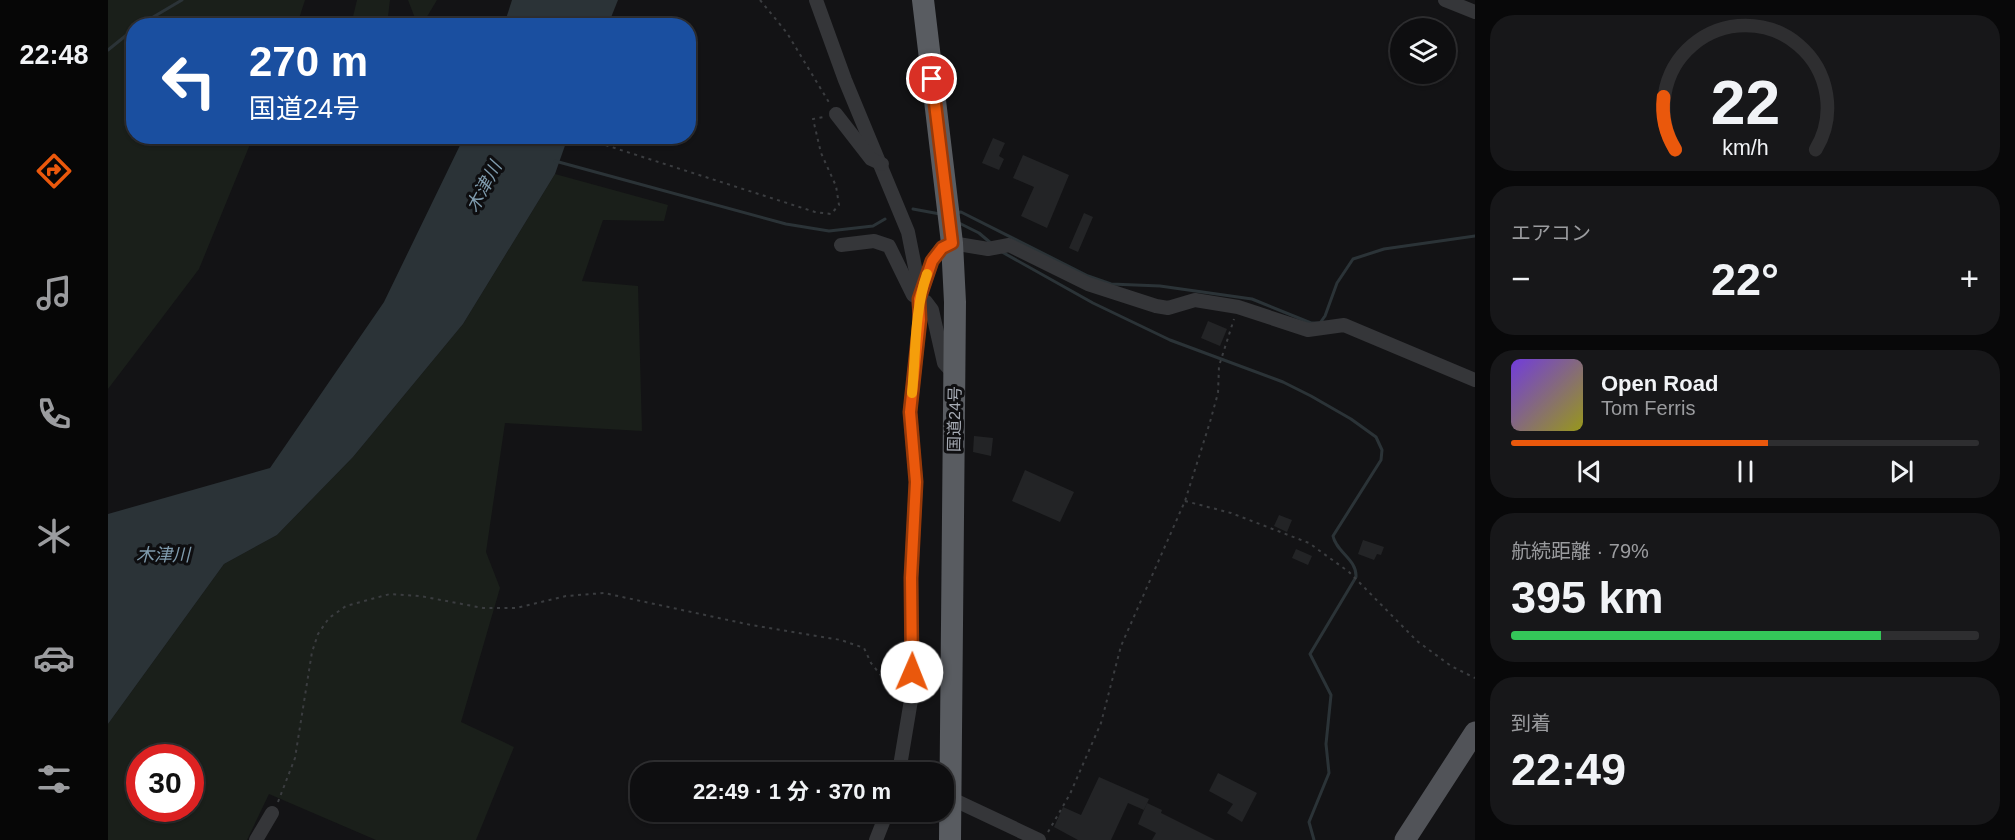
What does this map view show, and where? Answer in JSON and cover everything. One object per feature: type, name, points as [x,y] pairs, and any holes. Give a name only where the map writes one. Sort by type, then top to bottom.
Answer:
[{"type":"highway","name":"国道24号","points":[[923,0],[951,237],[955,375],[950,762]]},
{"type":"highway","name":"国道24号","points":[[950,822],[950,840]]},
{"type":"main road","points":[[1406,840],[1475,732]]},
{"type":"street","points":[[816,0],[845,80],[882,164],[908,232],[919,299],[920,320],[910,412],[916,482],[911,578],[913,650],[909,710],[901,762]]},
{"type":"street","points":[[1445,0],[1475,12]]},
{"type":"street","points":[[836,114],[871,159],[882,164]]},
{"type":"street","points":[[919,299],[932,261],[951,237],[988,249],[1009,245],[1088,284],[1156,306],[1168,308],[1196,300],[1238,307],[1308,330],[1344,325],[1475,380]]},
{"type":"street","points":[[841,245],[874,241],[889,246],[913,295],[932,310],[944,363],[955,375]]},
{"type":"street","points":[[954,800],[1039,840]]},
{"type":"street","points":[[256,840],[272,813]]},
{"type":"street","points":[[876,840],[883,822]]},
{"type":"path","points":[[602,144],[815,212],[831,214],[839,205],[836,186],[821,153],[813,119],[836,114],[787,33],[760,0]]},
{"type":"path","points":[[1044,840],[1070,794],[1101,723],[1121,646],[1185,501],[1218,393],[1219,366],[1238,307]]},
{"type":"path","points":[[1185,501],[1231,513],[1309,543],[1349,572],[1417,641],[1451,666],[1475,678]]},
{"type":"path","points":[[272,813],[281,798],[295,758],[312,652],[318,634],[329,618],[346,606],[390,594],[420,596],[483,608],[516,608],[566,596],[604,593],[751,625],[842,640],[864,648],[884,681],[909,710]]},
{"type":"shaded area","points":[[108,0],[305,0],[299,18],[126,18],[126,144],[250,144],[199,269],[108,389]]},
{"type":"shaded area","points":[[357,0],[390,0],[388,18],[353,18]]},
{"type":"shaded area","points":[[408,0],[437,0],[426,18],[415,18]]},
{"type":"shaded area","points":[[555,174],[668,205],[664,221],[603,220],[582,281],[638,286],[642,431],[505,423],[486,552],[500,588],[461,722],[514,747],[476,840],[376,840],[269,794],[247,840],[108,840],[108,724],[224,564],[277,535],[353,457],[463,324]]},
{"type":"water","points":[[512,0],[618,0],[611,18],[506,18]]},
{"type":"water","name":"木津川","points":[[461,144],[566,144],[555,174],[463,324],[353,457],[277,535],[224,564],[108,724],[108,514],[270,468],[384,302]]},
{"type":"building","points":[[993,138],[1005,143],[999,156],[1004,159],[999,170],[982,163]]},
{"type":"building","points":[[1023,155],[1069,175],[1047,228],[1021,216],[1034,187],[1013,178]]},
{"type":"building","points":[[1084,213],[1093,217],[1078,252],[1069,248]]},
{"type":"building","points":[[1208,321],[1227,329],[1220,346],[1201,338]]},
{"type":"building","points":[[974,436],[993,438],[991,456],[973,452]]},
{"type":"building","points":[[1025,470],[1074,492],[1060,522],[1012,501]]},
{"type":"building","points":[[1279,515],[1292,520],[1287,532],[1274,526]]},
{"type":"building","points":[[1363,540],[1384,547],[1381,555],[1377,554],[1374,560],[1358,554]]},
{"type":"building","points":[[1296,549],[1312,556],[1308,565],[1292,558]]},
{"type":"building","points":[[1218,773],[1257,793],[1242,822],[1227,813],[1233,804],[1209,791]]},
{"type":"building","points":[[1099,777],[1149,799],[1144,810],[1128,803],[1111,840],[1078,840],[1054,827],[1063,807],[1081,815]]},
{"type":"building","points":[[1147,803],[1162,810],[1161,813],[1215,840],[1152,840],[1156,833],[1138,824]]},
{"type":"waterway","points":[[152,18],[182,0]]},
{"type":"waterway","points":[[108,50],[126,35]]},
{"type":"waterway","points":[[555,161],[786,224],[829,231],[873,226],[885,219]]},
{"type":"waterway","points":[[913,209],[940,214]]},
{"type":"waterway","points":[[956,213],[961,212],[1088,276],[1111,284],[1160,286],[1252,299],[1311,323],[1320,323],[1325,316],[1337,283],[1353,259],[1384,249],[1475,236]]},
{"type":"waterway","points":[[957,222],[979,233],[992,244]]},
{"type":"waterway","points":[[1002,252],[1093,303],[1170,340],[1283,382],[1351,419],[1376,437],[1382,450],[1381,460],[1333,536],[1338,547],[1353,565],[1356,577],[1310,654],[1331,695],[1326,744],[1329,773],[1309,822],[1314,840]]},
{"type":"slow traffic","points":[[912,393],[920,320],[919,299],[927,274]]},
{"type":"route","points":[[912,672],[911,578],[916,482],[910,412],[920,320],[919,299],[932,261],[942,248],[952,243],[932,79]]}]
